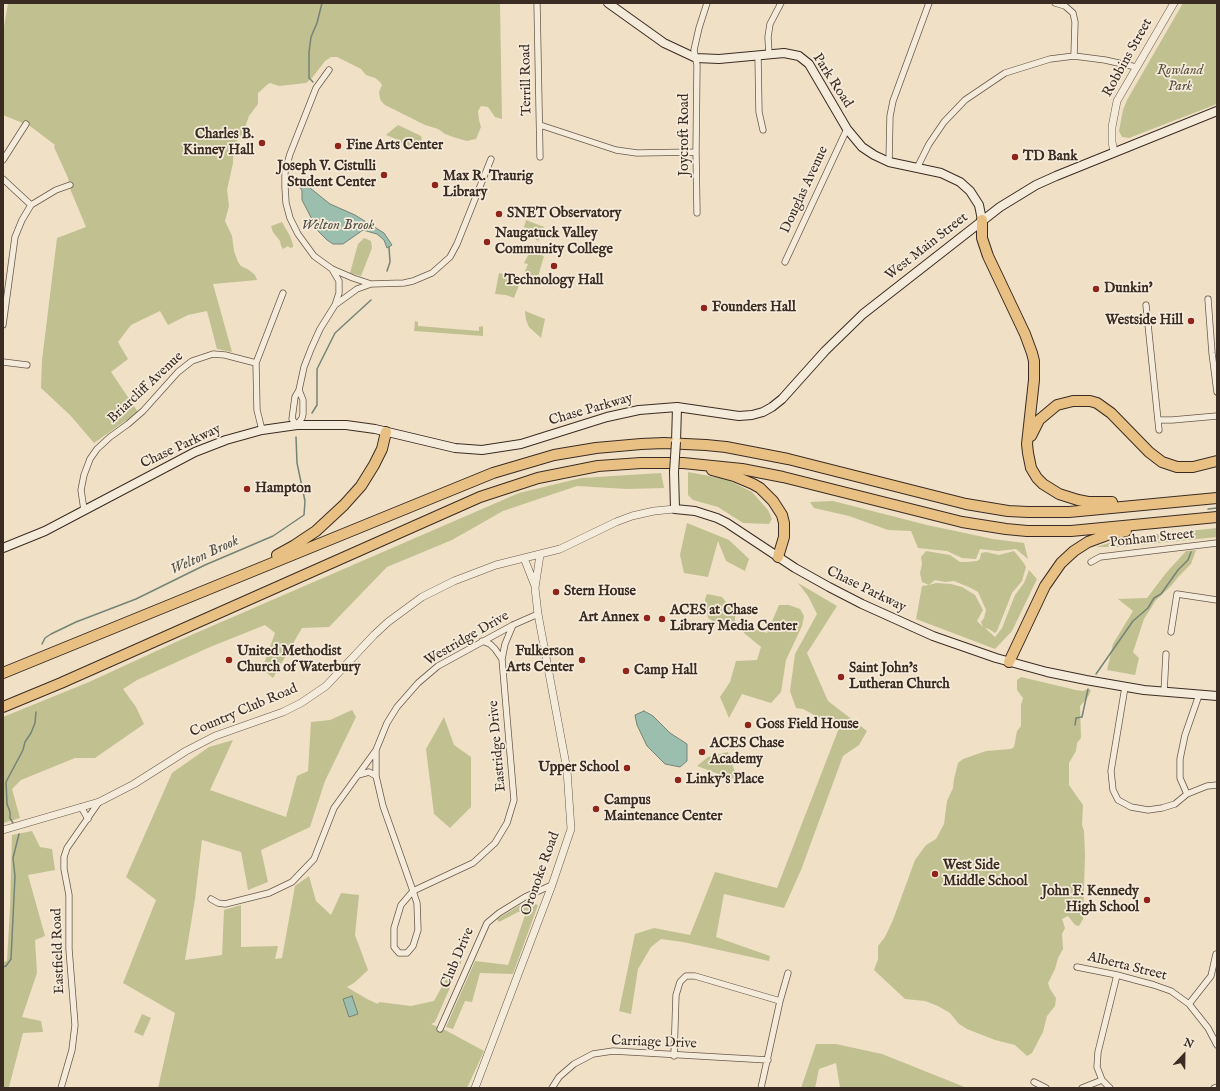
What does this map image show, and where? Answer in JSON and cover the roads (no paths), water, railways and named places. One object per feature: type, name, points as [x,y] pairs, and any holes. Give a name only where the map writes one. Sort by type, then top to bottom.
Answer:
[{"type":"highway","points":[[982,220],[982,238],[988,256],[1025,334],[1032,353],[1034,370],[1027,444],[1031,468],[1037,478],[1050,490],[1063,496],[1078,500],[1109,502],[1217,497]]},
{"type":"highway","points":[[1031,468],[1029,453],[1030,444],[1035,426],[1039,420],[1056,405],[1081,400],[1097,403],[1105,407],[1149,452],[1162,462],[1185,468],[1217,461]]},
{"type":"highway","points":[[174,604],[285,551],[316,531],[344,505],[368,476],[382,449],[386,432]]},
{"type":"highway","points":[[3,673],[493,473],[554,455],[617,445],[649,443],[685,444],[746,450],[788,459],[966,504],[1008,511],[1069,512],[1217,497]]},
{"type":"highway","points":[[641,463],[714,470],[744,480],[760,488],[773,501],[782,515],[784,523],[784,537],[778,557]]},
{"type":"highway","points":[[3,708],[498,490],[538,478],[578,470],[619,464],[641,463],[683,463],[742,469],[783,477],[949,519],[1006,529],[1071,531],[1217,517]]},
{"type":"highway","points":[[1009,662],[1045,586],[1056,569],[1071,554],[1088,542],[1107,535],[1181,520]]},
{"type":"main road","name":"Park Road","points":[[608,3],[664,43],[696,58],[719,59],[768,54],[791,54],[799,56],[806,61],[847,129],[858,143],[868,151],[889,162],[941,173],[960,182],[970,191],[979,205],[982,220]]},
{"type":"main road","name":"West Main Street","points":[[677,407],[739,416],[755,414],[770,409],[782,399],[825,351],[859,318],[1000,207],[1036,185],[1060,174],[1217,111]]},
{"type":"main road","points":[[675,509],[674,483],[677,407]]},
{"type":"main road","name":"Chase Parkway","points":[[3,548],[29,538],[200,449],[262,430],[298,425],[346,425],[386,432],[456,448],[469,450],[495,449],[521,444],[626,412],[677,407]]},
{"type":"main road","name":"Chase Parkway","points":[[675,509],[695,511],[717,518],[778,557],[834,590],[901,622],[952,643],[1009,662],[1066,676],[1125,687],[1217,696]]},
{"type":"street","name":"Terrill Road","points":[[537,3],[540,157]]},
{"type":"street","name":"Joycroft Road","points":[[697,213],[697,65],[694,50],[707,3]]},
{"type":"street","points":[[768,54],[770,24],[781,3]]},
{"type":"street","points":[[889,162],[890,116],[893,101],[928,3]]},
{"type":"street","points":[[1055,3],[1065,6],[1073,13],[1075,22],[1074,56]]},
{"type":"street","name":"Robbins Street","points":[[1114,152],[1112,134],[1115,108],[1118,99],[1174,3]]},
{"type":"street","points":[[758,56],[759,112],[763,130]]},
{"type":"street","points":[[917,168],[929,144],[944,122],[965,100],[1005,73],[1050,59],[1074,56],[1105,60],[1136,67]]},
{"type":"street","points":[[329,70],[316,88],[290,154],[285,171],[285,187],[286,203],[298,234],[314,256],[332,269],[371,284],[396,284],[413,281],[432,273],[450,257],[459,239],[491,159]]},
{"type":"street","points":[[3,160],[26,124]]},
{"type":"street","points":[[540,125],[616,150],[637,153],[696,152]]},
{"type":"street","name":"Douglas Avenue","points":[[785,262],[847,129]]},
{"type":"street","points":[[3,179],[31,205]]},
{"type":"street","points":[[3,325],[15,237],[22,220],[31,205],[56,190],[70,185]]},
{"type":"street","points":[[300,390],[303,400],[303,414],[298,425],[292,419],[292,413],[295,397],[300,390],[304,367],[320,329],[335,305],[339,293],[339,281],[332,269]]},
{"type":"street","points":[[335,305],[357,289],[371,284]]},
{"type":"street","points":[[262,430],[257,410],[256,363],[283,293]]},
{"type":"street","points":[[1208,299],[1212,353],[1217,392]]},
{"type":"street","points":[[1146,304],[1158,430]]},
{"type":"street","name":"Briarcliff Avenue","points":[[84,510],[81,490],[84,475],[90,459],[97,449],[110,437],[143,411],[178,372],[192,361],[213,354],[225,355],[256,363]]},
{"type":"street","points":[[3,362],[27,365]]},
{"type":"street","points":[[1158,420],[1217,416]]},
{"type":"street","name":"Country Club Road","points":[[3,830],[99,802],[134,784],[186,751],[215,736],[276,715],[301,703],[326,686],[374,635],[402,611],[422,597],[454,581],[486,568],[540,555],[569,545],[616,522],[632,516],[654,511],[675,509]]},
{"type":"street","name":"Ponham Street","points":[[1091,562],[1100,557],[1217,544]]},
{"type":"street","name":"Oronoke Road","points":[[535,588],[540,555]]},
{"type":"street","name":"Oronoke Road","points":[[476,1088],[552,885],[571,829],[567,770],[538,614],[535,588],[524,558]]},
{"type":"street","points":[[1171,632],[1177,594],[1217,600]]},
{"type":"street","name":"Westridge Drive","points":[[418,930],[417,903],[383,806],[376,776],[376,750],[387,723],[397,707],[418,683],[438,666],[513,625],[538,614]]},
{"type":"street","name":"Eastridge Drive","points":[[418,930],[413,946],[407,953],[399,953],[394,947],[394,928],[401,905],[413,891],[474,863],[495,843],[507,823],[514,800],[502,659],[505,644],[513,625]]},
{"type":"street","points":[[482,642],[490,644],[496,648],[502,659]]},
{"type":"street","points":[[1164,692],[1166,654]]},
{"type":"street","points":[[1125,687],[1111,771],[1113,790],[1118,800],[1131,807],[1148,810],[1162,808],[1175,804],[1187,794],[1207,786],[1217,785]]},
{"type":"street","points":[[1187,794],[1180,778],[1180,759],[1185,735],[1199,694]]},
{"type":"street","points":[[211,899],[218,903],[225,904],[269,893],[292,882],[314,859],[334,808],[376,750]]},
{"type":"street","points":[[358,775],[369,772],[376,776]]},
{"type":"street","name":"Eastfield Road","points":[[61,1088],[72,1050],[75,1025],[69,949],[69,896],[64,869],[64,857],[67,848],[99,802]]},
{"type":"street","points":[[80,807],[88,819]]},
{"type":"street","name":"Club Drive","points":[[440,1029],[486,923],[498,913],[525,897],[552,885]]},
{"type":"street","points":[[1189,1004],[1211,976],[1216,954]]},
{"type":"street","name":"Alberta Street","points":[[1077,967],[1154,984],[1171,991],[1189,1004],[1208,1028],[1217,1045]]},
{"type":"street","points":[[761,1088],[780,1001],[788,973]]},
{"type":"street","points":[[1110,1088],[1102,1080],[1097,1067],[1098,1052],[1117,975]]},
{"type":"street","points":[[674,1056],[676,995],[680,982],[686,976],[695,976],[780,1001]]},
{"type":"street","name":"Carriage Drive","points":[[552,1088],[559,1077],[574,1064],[594,1054],[613,1052],[768,1060]]},
{"type":"street","points":[[1082,1088],[1102,1080]]},
{"type":"street","points":[[1034,1082],[1046,1088]]},
{"type":"water","name":"Welton Brook","points":[[303,180],[310,188],[330,204],[355,215],[384,233],[392,245],[387,248],[384,240],[377,234],[363,230],[343,244],[333,244],[327,240],[318,231],[302,200],[302,191],[298,183]]},
{"type":"water","points":[[644,711],[653,716],[670,733],[687,744],[687,761],[680,767],[665,764],[647,746],[637,725],[635,715]]},
{"type":"water","points":[[352,996],[358,1014],[349,1017],[343,999]]},
{"type":"waterway","name":"Welton Brook","points":[[313,82],[309,78],[309,52],[311,37],[317,23],[322,3]]},
{"type":"waterway","name":"Welton Brook","points":[[387,271],[390,262],[389,247]]},
{"type":"waterway","name":"Welton Brook","points":[[312,413],[317,405],[317,369],[335,333],[371,300]]},
{"type":"waterway","name":"Welton Brook","points":[[42,644],[45,638],[51,634],[76,622],[136,599],[205,565],[273,536],[304,515],[305,501],[297,463],[296,437]]},
{"type":"waterway","points":[[1208,509],[1217,508]]},
{"type":"waterway","points":[[1096,674],[1133,621],[1148,608],[1154,598],[1161,594],[1178,570],[1188,560],[1191,552]]},
{"type":"waterway","points":[[1075,725],[1076,718],[1082,717],[1088,689]]},
{"type":"waterway","name":"Welton Brook","points":[[13,823],[10,818],[10,812],[7,804],[6,782],[23,750],[25,742],[31,733],[35,723],[36,712]]},
{"type":"waterway","name":"Welton Brook","points":[[3,967],[6,966],[11,959],[15,876],[13,858],[19,834]]},
{"type":"place","name":"Charles B. Kinney Hall","points":[[262,143]]},
{"type":"place","name":"Fine Arts Center","points":[[338,146]]},
{"type":"place","name":"TD Bank","points":[[1015,157]]},
{"type":"place","name":"Joseph V. Cistulli Student Center","points":[[384,175]]},
{"type":"place","name":"Max R. Traurig Library","points":[[435,185]]},
{"type":"place","name":"SNET Observatory","points":[[499,214]]},
{"type":"place","name":"Naugatuck Valley Community College","points":[[487,242]]},
{"type":"place","name":"Technology Hall","points":[[554,266]]},
{"type":"place","name":"Dunkin'","points":[[1096,289]]},
{"type":"place","name":"Founders Hall","points":[[704,308]]},
{"type":"place","name":"Westside Hill","points":[[1191,321]]},
{"type":"place","name":"Hampton","points":[[247,489]]},
{"type":"place","name":"Stern House","points":[[556,592]]},
{"type":"place","name":"Art Annex","points":[[647,618]]},
{"type":"place","name":"ACES at Chase Library Media Center","points":[[662,619]]},
{"type":"place","name":"United Methodist Church of Waterbury","points":[[229,660]]},
{"type":"place","name":"Fulkerson Arts Center","points":[[582,660]]},
{"type":"place","name":"Camp Hall","points":[[626,671]]},
{"type":"place","name":"Saint John's Lutheran Church","points":[[841,677]]},
{"type":"place","name":"Goss Field House","points":[[748,725]]},
{"type":"place","name":"ACES Chase Academy","points":[[702,752]]},
{"type":"place","name":"Upper School","points":[[627,768]]},
{"type":"place","name":"Linky’s Place","points":[[678,780]]},
{"type":"place","name":"Campus Maintenance Center","points":[[596,809]]},
{"type":"place","name":"West Side Middle School","points":[[935,874]]},
{"type":"place","name":"John F. Kennedy High School","points":[[1147,900]]},
{"type":"park label","name":"Rowland Park","points":[[1180,80]]}]
